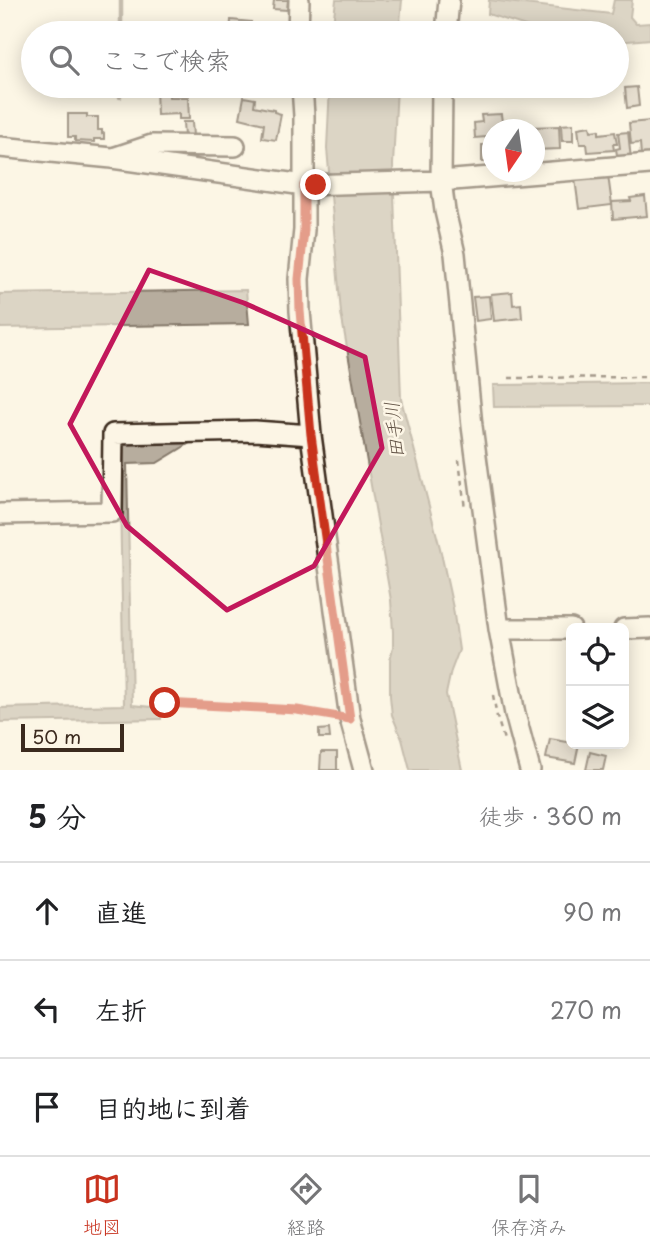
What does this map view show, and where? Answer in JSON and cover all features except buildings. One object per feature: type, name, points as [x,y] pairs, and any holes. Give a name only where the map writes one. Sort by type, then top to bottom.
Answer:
[{"type":"street","points":[[299,0],[299,21]]},
{"type":"street","points":[[447,21],[449,0]]},
{"type":"street","points":[[303,98],[310,185],[299,279],[311,435],[350,719],[364,770]]},
{"type":"street","points":[[441,98],[436,181],[455,254],[471,426],[499,629],[515,714],[530,770]]},
{"type":"street","points":[[112,158],[152,145],[235,146]]},
{"type":"street","points":[[0,147],[112,158],[310,185],[436,181],[650,164]]},
{"type":"street","points":[[0,514],[112,512],[113,434],[255,431],[311,435]]},
{"type":"street","points":[[629,629],[650,628]]},
{"type":"street","points":[[499,629],[566,629]]},
{"type":"path","points":[[509,378],[650,377]]},
{"type":"path","points":[[165,703],[297,710],[350,719]]},
{"type":"highlighted area","points":[[149,270],[244,303],[365,357],[382,448],[314,566],[227,610],[127,526],[70,424]]},
{"type":"water","points":[[336,0],[402,0],[400,21],[333,21]]},
{"type":"water","points":[[489,0],[611,14],[614,0],[632,0],[630,17],[636,24],[650,23],[650,39],[629,41],[629,21],[510,21],[488,14]]},
{"type":"water","name":"田手川","points":[[329,98],[396,98],[393,165],[401,399],[453,608],[459,650],[446,694],[462,770],[410,770],[392,715],[391,600],[341,313],[327,148]]},
{"type":"water","points":[[246,290],[249,324],[0,328],[0,294]]},
{"type":"water","points":[[650,383],[650,406],[494,407],[493,385]]},
{"type":"water","points":[[252,437],[252,441],[190,443],[157,463],[127,464],[132,705],[161,708],[161,719],[0,722],[0,708],[124,705],[119,446],[125,440]]},
{"type":"waterway","points":[[121,0],[121,21]]},
{"type":"route","points":[[165,703],[297,710],[350,719],[311,435],[300,311],[304,185],[316,185]]}]
